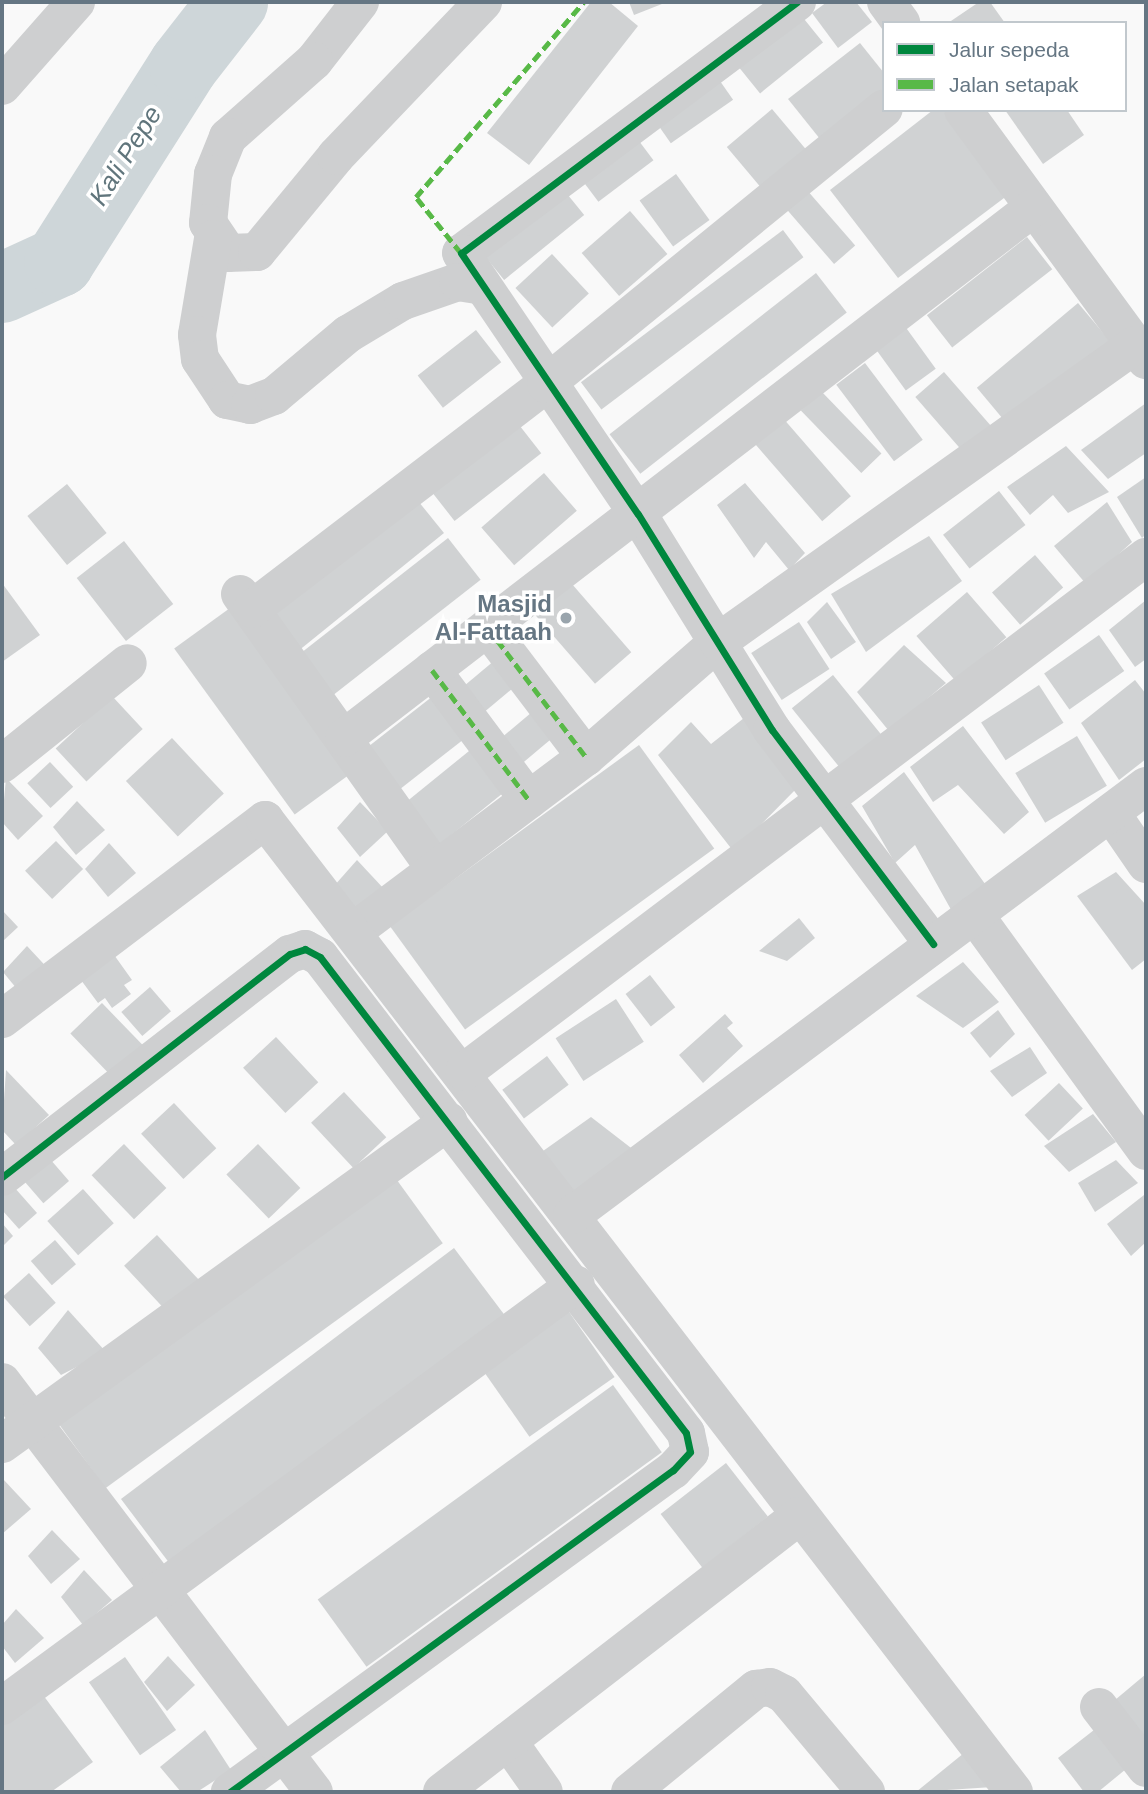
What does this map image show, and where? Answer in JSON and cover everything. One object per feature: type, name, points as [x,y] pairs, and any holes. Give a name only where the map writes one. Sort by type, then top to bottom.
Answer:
[{"type":"street","points":[[2,86],[76,2]]},
{"type":"street","points":[[360,2],[314,61],[228,137],[213,174],[208,223],[213,239],[197,335],[200,359],[226,400],[250,405],[274,396],[348,334],[403,300],[458,282],[482,286]]},
{"type":"street","points":[[213,239],[228,253],[257,252],[336,156],[483,2]]},
{"type":"street","points":[[797,2],[461,253],[546,384],[638,514],[718,642],[827,801],[933,944]]},
{"type":"street","points":[[886,2],[900,21]]},
{"type":"street","points":[[435,868],[246,601],[546,384],[882,110]]},
{"type":"street","points":[[354,932],[435,868],[586,757],[718,642],[1141,353],[964,112]]},
{"type":"street","points":[[344,737],[638,514],[1033,208]]},
{"type":"street","points":[[464,1072],[827,801],[1146,557]]},
{"type":"street","points":[[488,628],[586,757]]},
{"type":"street","points":[[2,764],[128,663]]},
{"type":"street","points":[[432,670],[529,800]]},
{"type":"street","points":[[572,1215],[1146,786]]},
{"type":"street","points":[[1111,813],[1146,864]]},
{"type":"street","points":[[2,1019],[265,820],[464,1072],[799,1516],[1014,1792]]},
{"type":"street","points":[[974,914],[1146,1151]]},
{"type":"street","points":[[2,1177],[290,954],[305,950],[320,957],[576,1284],[686,1433],[690,1452],[230,1792]]},
{"type":"street","points":[[2,1444],[449,1121]]},
{"type":"street","points":[[2,1706],[157,1588],[576,1284]]},
{"type":"street","points":[[2,1382],[314,1792]]},
{"type":"street","points":[[442,1792],[799,1516]]},
{"type":"street","points":[[630,1792],[757,1689],[771,1687],[784,1694],[866,1792]]},
{"type":"street","points":[[1099,1707],[1146,1768]]},
{"type":"street","points":[[508,1741],[544,1792]]},
{"type":"building","points":[[591,2],[609,2],[638,26],[529,165],[487,133]]},
{"type":"building","points":[[629,2],[667,2],[634,15]]},
{"type":"building","points":[[827,2],[856,2],[872,22],[838,48],[812,13]]},
{"type":"building","points":[[979,2],[990,2],[1004,21],[951,21]]},
{"type":"building","points":[[796,9],[823,42],[760,93],[733,60]]},
{"type":"building","points":[[860,43],[882,70],[882,92],[820,139],[788,99]]},
{"type":"building","points":[[713,71],[733,100],[671,143],[651,115]]},
{"type":"building","points":[[772,109],[806,150],[761,188],[727,147]]},
{"type":"building","points":[[930,112],[945,112],[1008,195],[898,278],[830,190]]},
{"type":"building","points":[[1006,112],[1068,112],[1084,135],[1043,164]]},
{"type":"building","points":[[630,129],[653,160],[598,202],[575,171]]},
{"type":"building","points":[[676,174],[710,220],[673,247],[640,200]]},
{"type":"building","points":[[559,184],[584,215],[504,280],[479,249]]},
{"type":"building","points":[[806,189],[855,246],[834,264],[785,207]]},
{"type":"building","points":[[630,211],[667,254],[619,296],[582,253]]},
{"type":"building","points":[[783,230],[803,257],[601,409],[581,382]]},
{"type":"building","points":[[1027,237],[1052,269],[952,347],[927,315]]},
{"type":"building","points":[[552,254],[589,293],[552,328],[515,288]]},
{"type":"building","points":[[816,273],[847,312],[640,474],[610,434]]},
{"type":"building","points":[[1078,303],[1111,343],[1010,428],[977,388]]},
{"type":"building","points":[[904,325],[936,369],[906,390],[874,347]]},
{"type":"building","points":[[476,330],[501,362],[443,408],[418,376]]},
{"type":"building","points":[[865,363],[923,440],[894,461],[836,385]]},
{"type":"building","points":[[944,372],[995,430],[966,455],[915,397]]},
{"type":"building","points":[[821,391],[881,454],[861,473],[801,410]]},
{"type":"building","points":[[1146,403],[1146,453],[1108,479],[1081,450]]},
{"type":"building","points":[[782,417],[851,496],[822,521],[753,442]]},
{"type":"building","points":[[516,421],[541,453],[455,521],[429,489]]},
{"type":"building","points":[[1066,446],[1109,492],[1068,513],[1053,495],[1030,515],[1007,487]]},
{"type":"building","points":[[544,473],[577,511],[514,565],[481,527]]},
{"type":"building","points":[[1146,477],[1146,534],[1142,538],[1117,497]]},
{"type":"building","points":[[745,483],[805,553],[789,570],[766,542],[754,558],[717,505]]},
{"type":"building","points":[[67,484],[107,533],[67,565],[27,516]]},
{"type":"building","points":[[410,491],[444,533],[299,650],[265,608]]},
{"type":"building","points":[[999,491],[1025,525],[970,569],[943,535]]},
{"type":"building","points":[[1107,502],[1132,542],[1086,584],[1054,546]]},
{"type":"building","points":[[929,536],[962,581],[866,652],[831,594]]},
{"type":"building","points":[[448,538],[481,580],[333,695],[301,653]]},
{"type":"building","points":[[124,541],[173,604],[126,641],[77,578]]},
{"type":"building","points":[[1035,555],[1063,587],[1020,625],[992,592]]},
{"type":"building","points":[[565,576],[631,652],[595,684],[529,607]]},
{"type":"building","points":[[2,583],[40,635],[2,662]]},
{"type":"building","points":[[967,592],[1006,637],[956,681],[916,636]]},
{"type":"building","points":[[1146,600],[1146,659],[1135,667],[1109,630]]},
{"type":"building","points":[[827,602],[856,642],[831,659],[807,622]]},
{"type":"building","points":[[230,608],[350,774],[295,814],[174,649]]},
{"type":"building","points":[[799,622],[829,669],[782,700],[751,653]]},
{"type":"building","points":[[1099,635],[1124,671],[1069,709],[1044,673]]},
{"type":"building","points":[[904,645],[946,683],[889,731],[857,692]]},
{"type":"building","points":[[501,655],[522,680],[476,719],[455,694]]},
{"type":"building","points":[[833,675],[884,738],[843,771],[792,708]]},
{"type":"building","points":[[1135,680],[1146,694],[1146,759],[1119,780],[1081,723]]},
{"type":"building","points":[[1039,685],[1064,723],[1006,760],[981,723]]},
{"type":"building","points":[[112,696],[143,729],[86,781],[56,749]]},
{"type":"building","points":[[433,696],[466,738],[393,794],[361,753]]},
{"type":"building","points":[[538,707],[559,732],[515,770],[494,744]]},
{"type":"building","points":[[744,718],[796,789],[734,852],[658,755],[691,722],[711,744]]},
{"type":"building","points":[[963,726],[1029,812],[1004,834],[958,785],[933,802],[910,767]]},
{"type":"building","points":[[1077,736],[1107,786],[1045,823],[1015,773]]},
{"type":"building","points":[[172,738],[224,794],[178,837],[126,781]]},
{"type":"building","points":[[639,745],[714,849],[465,1030],[390,926]]},
{"type":"building","points":[[474,747],[508,789],[436,847],[403,805]]},
{"type":"building","points":[[50,762],[73,787],[51,808],[27,783]]},
{"type":"building","points":[[904,772],[988,888],[954,915],[915,845],[895,863],[862,806]]},
{"type":"building","points":[[6,778],[43,816],[18,840],[2,822]]},
{"type":"building","points":[[77,801],[105,830],[76,855],[53,827]]},
{"type":"building","points":[[360,802],[388,831],[360,857],[337,828]]},
{"type":"building","points":[[56,841],[83,869],[52,899],[25,871]]},
{"type":"building","points":[[109,843],[136,873],[108,897],[85,869]]},
{"type":"building","points":[[357,860],[385,890],[357,914],[334,886]]},
{"type":"building","points":[[1116,872],[1146,905],[1146,959],[1132,970],[1077,896]]},
{"type":"building","points":[[2,910],[18,927],[2,942]]},
{"type":"building","points":[[799,918],[815,938],[787,961],[759,951]]},
{"type":"building","points":[[27,946],[54,975],[26,1000],[3,972]]},
{"type":"building","points":[[112,952],[132,980],[124,985],[131,994],[112,1008],[105,998],[98,1003],[78,976]]},
{"type":"building","points":[[963,962],[999,1002],[963,1028],[916,996]]},
{"type":"building","points":[[650,975],[675,1007],[651,1026],[626,994]]},
{"type":"building","points":[[150,987],[171,1011],[142,1036],[121,1012]]},
{"type":"building","points":[[616,999],[644,1042],[583,1081],[556,1038]]},
{"type":"building","points":[[102,1003],[145,1048],[113,1078],[70,1034]]},
{"type":"building","points":[[998,1010],[1015,1034],[990,1058],[970,1033]]},
{"type":"building","points":[[725,1014],[733,1023],[727,1028],[743,1046],[703,1083],[679,1055]]},
{"type":"building","points":[[276,1037],[318,1082],[285,1113],[243,1068]]},
{"type":"building","points":[[1030,1047],[1047,1073],[1012,1097],[990,1071]]},
{"type":"building","points":[[547,1056],[569,1085],[524,1118],[502,1090]]},
{"type":"building","points":[[6,1070],[49,1115],[16,1145],[2,1130]]},
{"type":"building","points":[[1059,1083],[1083,1109],[1048,1141],[1025,1115]]},
{"type":"building","points":[[344,1092],[386,1137],[353,1168],[311,1123]]},
{"type":"building","points":[[174,1103],[216,1148],[183,1179],[141,1134]]},
{"type":"building","points":[[1093,1114],[1116,1142],[1069,1172],[1044,1146]]},
{"type":"building","points":[[591,1117],[635,1151],[574,1195],[543,1151]]},
{"type":"building","points":[[124,1144],[166,1188],[134,1219],[92,1175]]},
{"type":"building","points":[[258,1144],[300,1188],[269,1218],[226,1175]]},
{"type":"building","points":[[50,1159],[69,1181],[43,1203],[24,1181]]},
{"type":"building","points":[[1116,1160],[1138,1183],[1095,1212],[1078,1183]]},
{"type":"building","points":[[394,1176],[443,1243],[105,1488],[57,1421]]},
{"type":"building","points":[[14,1187],[37,1213],[19,1229],[2,1210],[2,1197]]},
{"type":"building","points":[[83,1189],[114,1223],[78,1255],[47,1221]]},
{"type":"building","points":[[1144,1195],[1146,1242],[1131,1256],[1107,1224]]},
{"type":"building","points":[[2,1223],[13,1236],[2,1247]]},
{"type":"building","points":[[157,1235],[199,1280],[166,1311],[124,1266]]},
{"type":"building","points":[[55,1240],[76,1264],[52,1285],[31,1261]]},
{"type":"building","points":[[454,1248],[505,1315],[172,1566],[121,1499]]},
{"type":"building","points":[[29,1273],[56,1303],[30,1326],[3,1296]]},
{"type":"building","points":[[567,1309],[615,1377],[529,1437],[482,1369]]},
{"type":"building","points":[[68,1310],[106,1352],[61,1375],[38,1348]]},
{"type":"building","points":[[613,1385],[662,1452],[366,1667],[318,1600]]},
{"type":"building","points":[[726,1463],[768,1517],[702,1568],[661,1514]]},
{"type":"building","points":[[3,1479],[31,1509],[2,1534],[2,1481]]},
{"type":"building","points":[[52,1530],[80,1559],[51,1584],[28,1556]]},
{"type":"building","points":[[84,1570],[112,1600],[83,1625],[61,1597]]},
{"type":"building","points":[[16,1609],[44,1638],[15,1663],[2,1646],[2,1625]]},
{"type":"building","points":[[168,1656],[195,1685],[167,1711],[144,1682]]},
{"type":"building","points":[[125,1657],[176,1730],[140,1755],[89,1682]]},
{"type":"building","points":[[1146,1674],[1146,1739],[1115,1700]]},
{"type":"building","points":[[43,1695],[93,1762],[51,1792],[2,1792],[2,1725]]},
{"type":"building","points":[[205,1730],[231,1770],[197,1792],[181,1792],[160,1767]]},
{"type":"building","points":[[1094,1730],[1126,1769],[1098,1792],[1084,1792],[1058,1758]]},
{"type":"building","points":[[964,1753],[993,1787],[916,1792]]},
{"type":"waterway","name":"Kali Pepe","points":[[2,288],[59,262],[184,65],[233,2]]},
{"type":"marked path","points":[[461,253],[416,197],[584,2]]},
{"type":"marked path","points":[[488,628],[586,757]]},
{"type":"marked path","points":[[432,670],[529,800]]},
{"type":"cycle path","points":[[797,2],[461,253],[638,514],[772,730],[933,944]]},
{"type":"cycle path","points":[[2,1177],[290,954],[305,949],[320,957],[686,1433],[690,1452],[673,1470],[230,1792]]},
{"type":"place","name":"Masjid Al-Fattaah","points":[[566,618]]}]
